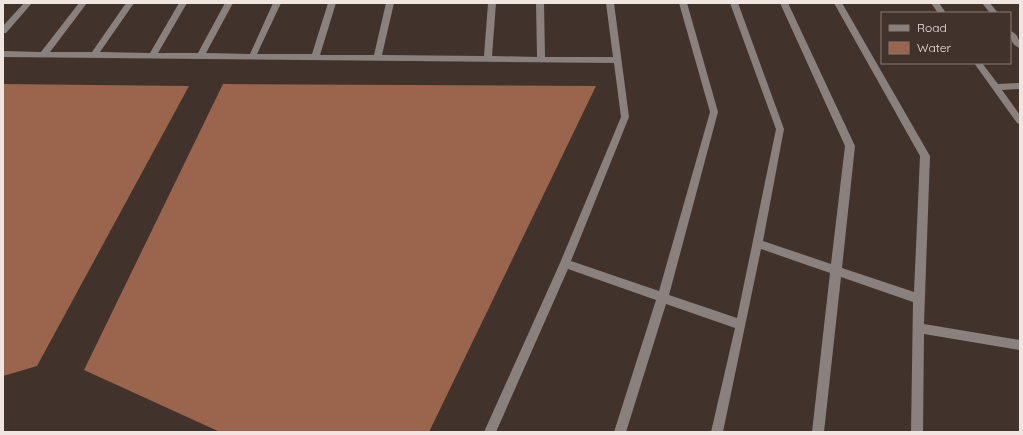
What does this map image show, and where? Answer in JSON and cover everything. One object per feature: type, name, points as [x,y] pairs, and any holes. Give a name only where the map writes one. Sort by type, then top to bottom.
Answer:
[{"type":"street","points":[[3,31],[28,3]]},
{"type":"street","points":[[43,55],[83,3]]},
{"type":"street","points":[[94,55],[130,3]]},
{"type":"street","points":[[153,55],[184,3]]},
{"type":"street","points":[[202,56],[229,3]]},
{"type":"street","points":[[252,56],[277,3]]},
{"type":"street","points":[[315,57],[332,3]]},
{"type":"street","points":[[378,57],[390,3]]},
{"type":"street","points":[[488,59],[492,3]]},
{"type":"street","points":[[540,3],[541,59]]},
{"type":"street","points":[[490,432],[565,263],[625,117],[610,3]]},
{"type":"street","points":[[620,432],[663,297],[714,112],[683,3]]},
{"type":"street","points":[[717,432],[741,325],[780,129],[734,3]]},
{"type":"street","points":[[784,3],[850,146],[818,432]]},
{"type":"street","points":[[838,3],[925,156],[918,328],[918,432]]},
{"type":"street","points":[[934,3],[941,12]]},
{"type":"street","points":[[986,3],[993,12]]},
{"type":"street","points":[[1011,34],[1020,46]]},
{"type":"street","points":[[3,54],[617,60]]},
{"type":"street","points":[[979,64],[1020,121]]},
{"type":"street","points":[[995,86],[1020,86]]},
{"type":"street","points":[[757,243],[919,299]]},
{"type":"street","points":[[565,263],[741,325]]},
{"type":"street","points":[[918,328],[1020,345]]},
{"type":"water","points":[[3,84],[189,86],[37,366],[3,376]]},
{"type":"water","points":[[223,84],[596,86],[429,432],[220,432],[84,370]]}]
